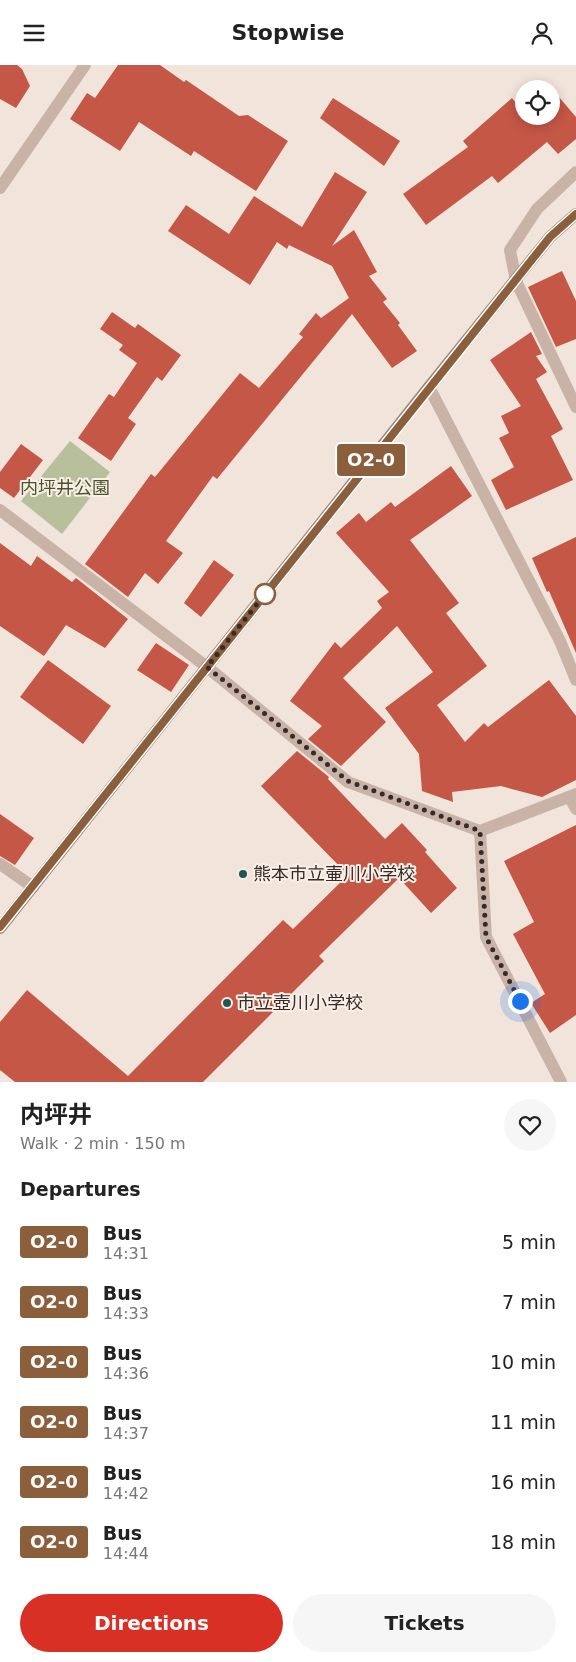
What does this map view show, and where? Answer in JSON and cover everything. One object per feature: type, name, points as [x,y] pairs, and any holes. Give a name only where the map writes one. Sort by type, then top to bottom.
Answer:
[{"type":"street","points":[[0,189],[85,65]]},
{"type":"street","points":[[576,172],[537,209],[510,249],[516,281],[576,407]]},
{"type":"street","points":[[0,927],[550,237],[576,214]]},
{"type":"street","points":[[429,387],[560,641],[576,680]]},
{"type":"street","points":[[0,510],[207,667],[348,781],[480,831],[574,800]]},
{"type":"street","points":[[480,831],[486,937],[562,1082]]},
{"type":"street","points":[[0,864],[33,887]]},
{"type":"green space","name":"内坪井公園","points":[[70,441],[110,472],[62,534],[21,501]]},
{"type":"building","points":[[0,65],[17,65],[22,69],[30,86],[16,108],[0,99]]},
{"type":"building","points":[[118,65],[160,65],[239,116],[248,115],[288,141],[256,191],[194,151],[191,156],[139,122],[120,151],[70,119],[87,93],[95,98]]},
{"type":"building","points":[[333,98],[400,141],[384,166],[320,118]]},
{"type":"building","points":[[512,98],[515,102],[515,125],[560,125],[560,98],[576,117],[576,139],[558,154],[547,142],[498,183],[492,176],[426,225],[403,194],[468,147],[463,141]]},
{"type":"building","points":[[335,172],[367,192],[332,246],[354,230],[377,272],[369,276],[387,299],[383,302],[400,323],[398,325],[417,351],[392,368],[352,314],[217,479],[213,476],[166,541],[183,553],[158,584],[145,573],[128,597],[85,564],[151,474],[155,477],[240,373],[259,388],[303,337],[299,334],[316,313],[321,318],[349,298],[332,266],[289,245],[287,249],[277,242],[250,285],[168,231],[186,205],[229,234],[254,196],[302,227]]},
{"type":"building","points":[[562,271],[576,301],[576,339],[556,347],[528,287]]},
{"type":"building","points":[[112,312],[135,328],[138,324],[181,355],[162,381],[157,377],[128,418],[136,424],[111,461],[78,438],[109,394],[114,397],[137,363],[119,350],[123,345],[100,329]]},
{"type":"building","points":[[531,332],[542,354],[536,356],[547,372],[536,379],[563,429],[551,436],[573,480],[506,510],[491,480],[514,467],[499,438],[509,433],[501,416],[521,406],[490,360]]},
{"type":"building","points":[[21,444],[43,460],[14,498],[0,488],[0,472]]},
{"type":"building","points":[[451,466],[472,496],[410,540],[459,603],[446,613],[487,666],[437,705],[465,742],[484,723],[488,727],[549,680],[576,716],[576,780],[542,797],[501,786],[452,792],[453,802],[422,791],[419,754],[385,708],[433,672],[397,626],[343,678],[386,722],[341,766],[308,739],[322,726],[290,701],[335,642],[341,648],[382,608],[377,601],[389,592],[336,533],[359,513],[366,522],[391,502],[395,507]]},
{"type":"building","points":[[576,537],[576,653],[549,591],[547,592],[532,558]]},
{"type":"building","points":[[0,543],[31,566],[37,556],[72,582],[76,578],[128,619],[105,648],[66,625],[44,656],[0,626]]},
{"type":"building","points":[[214,560],[234,575],[201,617],[184,603]]},
{"type":"building","points":[[156,643],[189,665],[171,692],[137,670]]},
{"type":"building","points":[[48,660],[111,706],[83,744],[20,697]]},
{"type":"building","points":[[297,751],[329,777],[328,779],[385,839],[402,823],[427,850],[425,852],[457,888],[431,913],[399,878],[319,956],[324,961],[203,1082],[15,1082],[0,1070],[0,1022],[27,990],[128,1076],[283,920],[293,929],[348,875],[261,786]]},
{"type":"building","points":[[0,814],[34,838],[15,865],[0,856]]},
{"type":"building","points":[[576,825],[576,1015],[550,1033],[531,1003],[545,994],[513,934],[534,922],[504,861]]},
{"type":"bus line","name":"O2-0","points":[[0,927],[550,237],[576,214]]},
{"type":"place","name":"熊本市立壷川小学校","points":[[243,874]]},
{"type":"place","name":"市立壺川小学校","points":[[227,1003]]},
{"type":"route","points":[[265,594],[269,589],[207,667],[348,781],[480,831],[486,937],[520,1001]]}]
